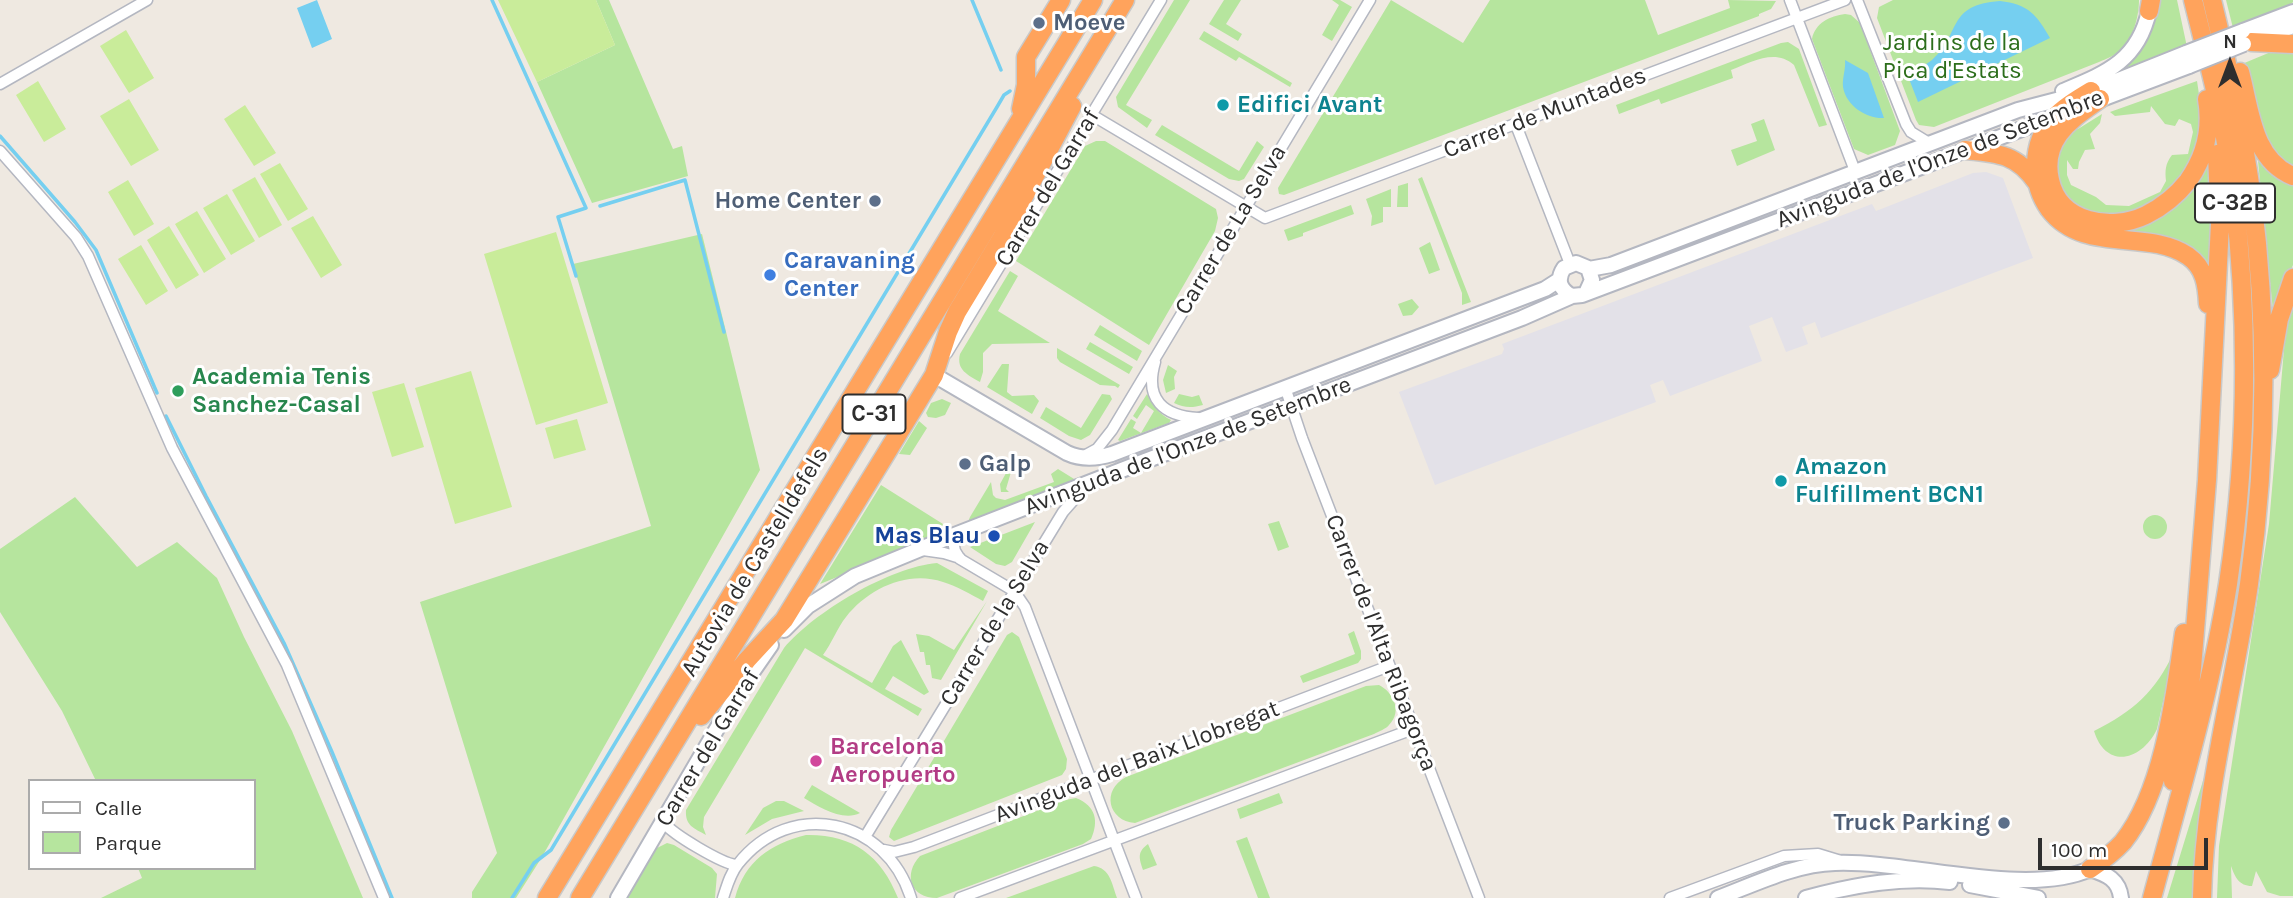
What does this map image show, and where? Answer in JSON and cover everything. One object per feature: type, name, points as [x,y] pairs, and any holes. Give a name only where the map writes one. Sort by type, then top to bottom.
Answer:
[{"type":"highway","points":[[1016,127],[1025,94],[1027,57],[1061,0]]},
{"type":"highway","name":"Autovia de Castelldefels","points":[[547,898],[1093,0]]},
{"type":"highway","name":"Autovia de Castelldefels","points":[[580,898],[1125,0]]},
{"type":"highway","points":[[2152,895],[2158,847],[2187,711],[2197,618],[2219,275],[2220,192],[2216,144],[2183,0]]},
{"type":"highway","name":"C-32B","points":[[2152,895],[2199,724],[2221,624],[2240,471],[2243,410],[2242,297],[2234,196],[2226,143],[2193,0]]},
{"type":"highway","name":"C-32B","points":[[2202,898],[2204,849],[2215,767],[2249,584],[2261,470],[2263,411],[2261,295],[2251,196],[2233,90],[2212,0]]},
{"type":"highway","points":[[2221,0],[2262,150],[2286,173],[2293,176]]},
{"type":"highway","points":[[2246,39],[2293,44]]},
{"type":"highway","points":[[651,779],[730,680],[784,620],[934,374],[957,312],[1003,236],[1064,124],[1097,49]]},
{"type":"highway","points":[[2096,95],[2057,136],[2050,153],[2049,175],[2059,201],[2074,216],[2111,222],[2144,216],[2166,202],[2185,184],[2199,163],[2204,149],[2209,121],[2206,96]]},
{"type":"highway","points":[[2037,184],[2037,150],[2045,129],[2053,117],[2096,95]]},
{"type":"highway","points":[[1965,150],[2010,158],[2022,165],[2037,184],[2050,211],[2077,231],[2103,239],[2164,247],[2194,260],[2206,281],[2213,349]]},
{"type":"highway","points":[[2263,411],[2279,319],[2293,278]]},
{"type":"highway","points":[[2090,869],[2124,840],[2142,811],[2153,784],[2168,728],[2201,544]]},
{"type":"highway","points":[[784,620],[808,606]]},
{"type":"main road","points":[[2018,110],[2114,68],[2138,42],[2149,4]]},
{"type":"main road","name":"Avinguda de l'Onze de Setembre","points":[[2246,39],[2293,12]]},
{"type":"main road","name":"Avinguda de l'Onze de Setembre","points":[[1589,269],[1611,265],[1854,169],[2018,110],[2096,95],[2246,39],[2293,26]]},
{"type":"main road","name":"Avinguda de l'Onze de Setembre","points":[[1587,292],[2053,117]]},
{"type":"main road","points":[[1854,169],[1876,183]]},
{"type":"main road","points":[[1570,264],[1579,264],[1589,269],[1592,280],[1587,292],[1572,296],[1563,290],[1559,280],[1562,271],[1570,264]]},
{"type":"main road","name":"Avinguda de l'Onze de Setembre","points":[[1085,458],[1112,454],[1545,289],[1559,280]]},
{"type":"main road","name":"Avinguda de l'Onze de Setembre","points":[[808,606],[855,576],[952,536],[1522,318],[1572,296]]},
{"type":"main road","points":[[934,374],[1027,431],[1085,458]]},
{"type":"main road","name":"Carrer del Garraf","points":[[618,898],[739,691],[779,635],[808,606]]},
{"type":"main road","points":[[1717,898],[1792,870],[1844,863],[2005,881],[2068,877],[2090,869],[2113,879],[2119,886],[2121,898]]},
{"type":"main road","points":[[1806,898],[1852,887],[1890,882],[1939,881],[2038,898]]},
{"type":"street","points":[[0,84],[147,0]]},
{"type":"street","name":"Carrer del Garraf","points":[[934,374],[1161,0]]},
{"type":"street","name":"Carrer de La Selva","points":[[1085,458],[1101,445],[1112,430],[1370,0]]},
{"type":"street","points":[[1790,0],[1854,169]]},
{"type":"street","name":"Carrer de Muntades","points":[[1247,208],[1265,218],[1845,0]]},
{"type":"street","points":[[1857,0],[1906,124],[1911,132],[1929,143]]},
{"type":"street","points":[[1092,115],[1247,208]]},
{"type":"street","points":[[1516,125],[1570,264]]},
{"type":"street","points":[[0,151],[76,237],[88,256],[172,448],[287,665],[384,898]]},
{"type":"street","name":"Carrer de La Selva","points":[[1157,353],[1152,378],[1159,402],[1174,415],[1202,419]]},
{"type":"street","name":"Carrer de l'Alta Ribagorça","points":[[1285,387],[1479,898]]},
{"type":"street","name":"Carrer de la Selva","points":[[865,837],[1063,512],[1086,486]]},
{"type":"street","points":[[952,536],[960,559]]},
{"type":"street","points":[[919,550],[944,552],[960,559],[1014,591],[1025,607],[1136,898]]},
{"type":"street","name":"Avinguda del Baix Llobregat","points":[[884,850],[894,852],[914,847],[1389,666]]},
{"type":"street","points":[[960,898],[1413,729]]},
{"type":"street","points":[[664,823],[673,832],[724,863],[736,865]]},
{"type":"street","points":[[723,898],[736,865],[757,844],[776,833],[803,825],[826,824],[865,837],[884,850],[901,873],[911,898]]},
{"type":"street","points":[[1670,898],[1784,856],[1818,854],[1844,863]]},
{"type":"shaded area","points":[[1986,172],[2003,178],[2033,258],[1821,338],[1815,322],[1802,327],[1808,344],[1786,352],[1772,317],[1749,326],[1762,361],[1670,396],[1663,380],[1650,385],[1656,402],[1435,485],[1399,392],[1502,354],[1502,344],[1872,204],[1876,211],[1973,173]]},
{"type":"green space","points":[[498,0],[596,0],[615,45],[537,82]]},
{"type":"green space","points":[[596,0],[609,0],[673,149],[682,146],[688,176],[592,203],[537,82],[615,45]]},
{"type":"green space","points":[[1174,0],[1190,0],[1126,105],[1152,120],[1147,128],[1118,107],[1116,97]]},
{"type":"green space","points":[[1224,0],[1241,0],[1226,24],[1242,34],[1238,41],[1209,24]]},
{"type":"green space","points":[[1332,0],[1340,0],[1352,7],[1332,41],[1322,35],[1339,5]]},
{"type":"green space","points":[[1391,0],[1463,43],[1490,0],[1645,0],[1658,35],[1730,8],[1728,0],[1776,1],[1771,9],[1759,16],[1284,195],[1279,194],[1278,188]]},
{"type":"green space","name":"Jardins de la Pica d'Estats","points":[[1893,0],[2139,0],[2138,14],[2131,35],[2115,54],[1934,127],[1919,125],[1916,120],[1877,18],[1879,7]]},
{"type":"green space","points":[[2157,0],[2177,0],[2187,47],[2116,72],[2126,65],[2139,49],[2148,31]]},
{"type":"green space","points":[[2226,0],[2293,2],[2286,10],[2233,28]]},
{"type":"green space","points":[[1845,14],[1851,15],[1860,23],[1900,131],[1895,145],[1868,155],[1854,149],[1812,39],[1816,29],[1824,21]]},
{"type":"green space","points":[[126,30],[154,78],[129,93],[100,46]]},
{"type":"green space","points":[[1204,31],[1292,83],[1290,87],[1239,57],[1236,61],[1199,39]]},
{"type":"green space","points":[[1788,42],[1799,49],[1827,125],[1819,127],[1794,65],[1779,57],[1755,60],[1731,70],[1733,78],[1661,104],[1659,99],[1619,114],[1616,105]]},
{"type":"green space","points":[[2278,49],[2293,51],[2293,169],[2266,146],[2242,64]]},
{"type":"green space","points":[[38,81],[66,129],[44,142],[16,95]]},
{"type":"green space","points":[[2197,81],[2200,139],[2188,165],[2166,193],[2139,209],[2112,214],[2087,210],[2068,198],[2057,180],[2058,157],[2073,130],[2102,114],[2100,123],[2090,134],[2095,149],[2085,150],[2078,169],[2073,169],[2067,160],[2067,175],[2071,185],[2106,205],[2129,206],[2160,192],[2166,181],[2166,168],[2172,155],[2188,154],[2193,132],[2191,124],[2179,119],[2175,126],[2165,124],[2151,106],[2150,112],[2115,116],[2110,112]]},
{"type":"green space","points":[[129,99],[159,150],[131,166],[100,116]]},
{"type":"green space","points":[[245,105],[276,153],[254,166],[224,119]]},
{"type":"green space","points":[[1764,119],[1775,150],[1737,166],[1731,150],[1757,141],[1751,124]]},
{"type":"green space","points":[[1162,125],[1239,171],[1257,141],[1264,147],[1244,179],[1229,179],[1155,135]]},
{"type":"green space","points":[[1096,141],[1105,141],[1216,209],[1218,218],[1215,231],[1149,345],[1016,261],[1085,146]]},
{"type":"green space","points":[[2210,155],[2213,272],[2145,237],[2072,219],[2130,225]]},
{"type":"green space","points":[[2258,161],[2278,179],[2293,185],[2293,265],[2273,311]]},
{"type":"green space","points":[[280,163],[308,209],[288,221],[260,174]]},
{"type":"green space","points":[[255,177],[282,225],[259,238],[232,190]]},
{"type":"green space","points":[[1422,177],[1471,302],[1462,305],[1462,293],[1418,179]]},
{"type":"green space","points":[[128,180],[154,224],[134,236],[108,192]]},
{"type":"green space","points":[[1408,183],[1408,207],[1397,207],[1398,186]]},
{"type":"green space","points":[[1391,189],[1391,207],[1383,207],[1383,222],[1371,226],[1372,216],[1366,199]]},
{"type":"green space","points":[[227,194],[255,241],[231,255],[203,208]]},
{"type":"green space","points":[[1351,205],[1354,214],[1288,241],[1284,230]]},
{"type":"green space","points":[[197,211],[226,259],[204,273],[175,224]]},
{"type":"green space","points":[[313,216],[342,265],[321,278],[291,228]]},
{"type":"green space","points":[[169,226],[199,275],[176,289],[147,240]]},
{"type":"green space","points":[[556,232],[608,403],[536,425],[484,254]]},
{"type":"green space","points":[[702,234],[760,470],[542,857],[516,898],[472,898],[472,892],[497,853],[420,602],[651,526],[573,264]]},
{"type":"green space","points":[[1430,242],[1440,270],[1429,274],[1419,248]]},
{"type":"green space","points":[[141,245],[168,291],[146,305],[118,259]]},
{"type":"green space","points":[[1010,271],[1018,276],[998,311],[1050,343],[992,344],[983,353],[980,382],[961,368],[960,354]]},
{"type":"green space","points":[[1412,299],[1419,307],[1412,315],[1403,316],[1398,304]]},
{"type":"green space","points":[[2293,309],[2293,896],[2267,892],[2256,871],[2252,886],[2241,883],[2231,866],[2232,898],[2217,898],[2219,846],[2269,524],[2286,326]]},
{"type":"green space","points":[[1100,325],[1142,351],[1137,361],[1094,335]]},
{"type":"green space","points":[[1090,342],[1133,367],[1129,374],[1086,349]]},
{"type":"green space","points":[[1057,348],[1120,385],[1118,388],[1100,385],[1060,362]]},
{"type":"green space","points":[[1002,364],[1009,364],[1007,392],[1012,396],[1034,395],[1039,401],[1032,414],[987,387]]},
{"type":"green space","points":[[1168,365],[1177,371],[1174,377],[1175,389],[1166,393],[1163,380]]},
{"type":"green space","points":[[471,371],[512,507],[455,524],[415,388]]},
{"type":"green space","points":[[404,383],[424,447],[392,457],[372,392]]},
{"type":"green space","points":[[1102,394],[1110,395],[1112,399],[1090,435],[1081,440],[1069,436],[1040,418],[1046,407],[1081,428]]},
{"type":"green space","points":[[1147,394],[1157,409],[1171,420],[1169,423],[1120,441],[1118,440],[1131,419],[1136,422],[1133,428],[1141,433],[1154,411],[1146,405],[1137,419],[1133,416]]},
{"type":"green space","points":[[1179,394],[1192,397],[1199,395],[1203,405],[1188,407],[1174,403]]},
{"type":"green space","points":[[942,399],[951,403],[945,415],[928,417],[926,413],[931,403]]},
{"type":"green space","points":[[577,419],[586,450],[554,459],[545,428]]},
{"type":"green space","points":[[919,421],[927,428],[910,455],[899,454]]},
{"type":"green space","points":[[1016,455],[1006,489],[1009,492],[1001,492],[1000,484]]},
{"type":"green space","points":[[1058,469],[1079,482],[967,524],[991,482],[993,495],[1005,500],[1054,482],[1051,474]]},
{"type":"green space","points":[[881,485],[943,524],[939,536],[820,584]]},
{"type":"green space","points":[[75,497],[137,567],[177,542],[217,578],[292,731],[363,898],[101,898],[142,878],[139,870],[256,870],[256,779],[95,779],[62,711],[0,612],[0,549]]},
{"type":"green space","points":[[2155,515],[2164,518],[2167,527],[2164,536],[2155,539],[2146,536],[2143,527],[2146,518]]},
{"type":"green space","points":[[1279,521],[1289,547],[1278,551],[1268,524]]},
{"type":"green space","points":[[1035,522],[1012,562],[1005,566],[996,564],[970,547]]},
{"type":"green space","points":[[937,563],[988,591],[983,601],[953,586],[929,579],[916,578],[889,584],[855,607],[843,621],[823,655],[872,683],[893,646],[901,640],[929,692],[924,695],[893,676],[885,689],[922,709],[918,716],[805,648],[704,817],[706,835],[691,826],[686,810],[784,648],[797,634],[833,606],[876,582],[918,566]]},
{"type":"green space","points":[[987,601],[941,680],[932,678],[930,665],[926,665],[924,652],[920,652],[916,634],[929,636],[954,650]]},
{"type":"green space","points":[[1354,631],[1361,651],[1358,663],[1303,683],[1300,676],[1355,654],[1348,634]]},
{"type":"green space","points":[[1012,632],[1019,637],[1067,759],[1066,769],[1062,775],[894,841],[889,837],[891,830],[1007,635]]},
{"type":"green space","points":[[2174,652],[2157,729],[2150,740],[2134,754],[2124,757],[2107,752],[2094,731],[2121,716],[2142,699],[2159,678]]},
{"type":"green space","points":[[1379,685],[1392,697],[1396,708],[1393,720],[1388,726],[1374,734],[1135,823],[1119,817],[1114,811],[1111,804],[1113,789],[1126,777],[1366,686]]},
{"type":"green space","points":[[2206,771],[2196,898],[2167,898]]},
{"type":"green space","points":[[812,785],[860,813],[839,815],[810,802],[804,798]]},
{"type":"green space","points":[[1279,793],[1283,803],[1240,819],[1237,809]]},
{"type":"green space","points":[[1076,798],[1088,805],[1095,820],[1091,839],[1083,844],[937,898],[921,894],[912,884],[912,870],[920,856]]},
{"type":"green space","points":[[776,801],[784,801],[804,811],[772,819],[745,835],[763,808]]},
{"type":"green space","points":[[806,835],[837,838],[863,850],[883,870],[898,898],[735,898],[745,874],[761,856],[781,843]]},
{"type":"green space","points":[[1247,837],[1270,898],[1258,898],[1236,841]]},
{"type":"green space","points":[[667,843],[712,868],[717,874],[715,898],[625,898],[655,849]]},
{"type":"green space","points":[[1148,844],[1157,865],[1143,870],[1140,856]]},
{"type":"green space","points":[[1094,866],[1107,873],[1117,898],[1006,898]]},
{"type":"water","points":[[317,0],[332,39],[312,48],[297,8]]},
{"type":"water","points":[[2000,1],[2018,5],[2031,12],[2050,38],[1918,102],[1906,71],[1932,60],[1963,14],[1971,8]]},
{"type":"water","points":[[1845,60],[1868,73],[1884,118],[1864,114],[1848,100],[1843,87]]},
{"type":"waterway","points":[[492,0],[586,208],[558,217],[576,276]]},
{"type":"waterway","points":[[972,0],[1001,70]]},
{"type":"waterway","points":[[512,898],[534,863],[551,850],[1004,95],[1010,91]]},
{"type":"waterway","points":[[0,136],[96,250],[157,393]]},
{"type":"waterway","points":[[600,206],[685,180],[724,332]]},
{"type":"waterway","points":[[166,416],[284,643],[392,898]]},
{"type":"place","name":"Moeve","points":[[1039,23]]},
{"type":"place","name":"Edifici Avant","points":[[1223,105]]},
{"type":"place","name":"Home Center","points":[[875,201]]},
{"type":"place","name":"Caravaning Center","points":[[770,275]]},
{"type":"place","name":"Academia Tenis Sanchez-Casal","points":[[178,391]]},
{"type":"place","name":"Galp","points":[[965,464]]},
{"type":"place","name":"Amazon Fulfillment BCN1","points":[[1781,481]]},
{"type":"place","name":"Mas Blau","points":[[994,536]]},
{"type":"place","name":"Barcelona Aeropuerto","points":[[816,761]]},
{"type":"place","name":"Truck Parking","points":[[2004,823]]}]
